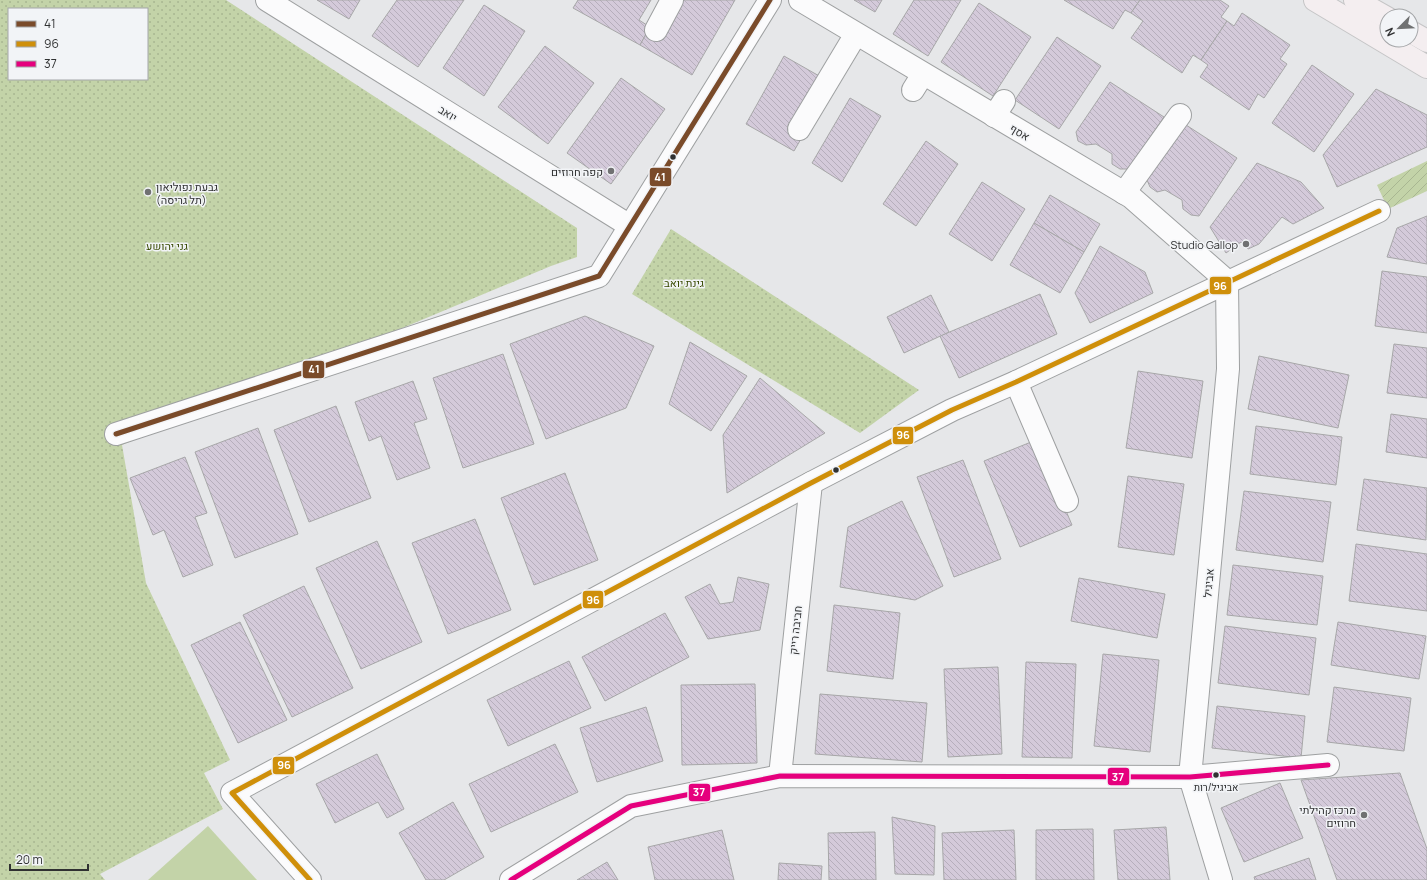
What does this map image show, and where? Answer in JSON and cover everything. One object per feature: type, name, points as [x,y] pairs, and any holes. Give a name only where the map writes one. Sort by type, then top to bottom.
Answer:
[{"type":"main road","points":[[1315,0],[1427,67]]},
{"type":"main road","points":[[1355,0],[1379,14]]},
{"type":"main road","points":[[1371,0],[1386,8]]},
{"type":"street","name":"יואב","points":[[267,0],[630,226]]},
{"type":"street","points":[[656,30],[672,0]]},
{"type":"street","points":[[116,434],[599,276],[770,0]]},
{"type":"street","name":"אסף","points":[[800,0],[856,34],[918,82],[999,109],[1131,197],[1227,282]]},
{"type":"street","points":[[799,129],[856,34]]},
{"type":"street","points":[[1124,193],[1180,115]]},
{"type":"street","points":[[310,880],[232,793],[811,483],[952,410],[1016,382],[1379,211]]},
{"type":"street","name":"אביגיל","points":[[1221,880],[1190,777],[1228,369],[1227,282]]},
{"type":"street","points":[[1016,382],[1067,501]]},
{"type":"street","name":"חביבה רייק","points":[[780,776],[811,483]]},
{"type":"street","points":[[511,880],[631,806],[780,776],[1190,777],[1328,765]]},
{"type":"green space","name":"גני יהושע","points":[[0,0],[226,0],[577,228],[577,257],[551,266],[122,445],[146,583],[230,760],[204,773],[223,809],[100,874],[105,880],[0,880]]},
{"type":"green space","points":[[1427,161],[1427,191],[1388,209],[1377,185]]},
{"type":"green space","name":"גינת יואב","points":[[671,229],[919,390],[860,433],[632,294]]},
{"type":"green space","points":[[208,826],[257,880],[148,880]]},
{"type":"building","points":[[317,0],[360,0],[349,19]]},
{"type":"building","points":[[397,0],[464,0],[418,67],[372,36]]},
{"type":"building","points":[[578,0],[651,0],[639,20],[650,27],[640,45],[573,8]]},
{"type":"building","points":[[681,0],[735,0],[692,75],[640,45],[650,27]]},
{"type":"building","points":[[854,0],[882,0],[875,12]]},
{"type":"building","points":[[914,0],[961,0],[928,56],[893,34]]},
{"type":"building","points":[[1064,0],[1140,0],[1131,13],[1125,10],[1113,29]]},
{"type":"building","points":[[1140,0],[1220,0],[1229,6],[1221,17],[1227,21],[1201,60],[1193,55],[1182,73],[1131,38],[1143,21],[1131,13]]},
{"type":"building","points":[[979,3],[1031,37],[993,96],[941,62]]},
{"type":"building","points":[[484,5],[525,31],[484,96],[443,68]]},
{"type":"building","points":[[1242,13],[1290,45],[1280,59],[1287,64],[1264,98],[1258,94],[1249,110],[1200,77],[1208,65],[1201,60],[1227,21],[1234,26]]},
{"type":"building","points":[[1057,37],[1101,66],[1059,129],[1015,100]]},
{"type":"building","points":[[545,46],[594,83],[548,144],[498,107]]},
{"type":"building","points":[[784,56],[821,77],[805,132],[794,151],[746,124]]},
{"type":"building","points":[[1312,65],[1354,94],[1314,152],[1272,123]]},
{"type":"building","points":[[621,78],[665,109],[611,184],[567,153]]},
{"type":"building","points":[[1110,82],[1164,117],[1128,169],[1120,169],[1112,164],[1112,154],[1096,144],[1086,145],[1078,141],[1076,132]]},
{"type":"building","points":[[1376,89],[1427,115],[1427,147],[1337,187],[1323,155]]},
{"type":"building","points":[[850,98],[881,116],[842,182],[812,163]]},
{"type":"building","points":[[1183,123],[1237,158],[1199,216],[1191,215],[1183,209],[1182,200],[1165,190],[1157,192],[1150,187],[1147,180]]},
{"type":"building","points":[[926,141],[958,164],[916,226],[883,204]]},
{"type":"building","points":[[1257,163],[1301,182],[1324,208],[1293,224],[1282,217],[1259,244],[1248,249],[1241,242],[1226,253],[1210,227]]},
{"type":"building","points":[[982,182],[1025,209],[992,261],[949,234]]},
{"type":"building","points":[[1050,195],[1100,224],[1084,252],[1034,223]]},
{"type":"building","points":[[1427,216],[1427,264],[1387,257],[1397,228]]},
{"type":"building","points":[[1034,223],[1084,252],[1060,293],[1010,265]]},
{"type":"building","points":[[1100,246],[1145,272],[1153,293],[1090,323],[1075,293]]},
{"type":"building","points":[[1382,271],[1427,277],[1427,333],[1375,326]]},
{"type":"building","points":[[1040,294],[1057,334],[959,378],[940,336]]},
{"type":"building","points":[[931,295],[949,332],[904,353],[887,317]]},
{"type":"building","points":[[585,316],[654,346],[626,408],[546,439],[510,344]]},
{"type":"building","points":[[690,342],[747,376],[711,431],[669,404]]},
{"type":"building","points":[[1394,344],[1427,348],[1427,398],[1387,393]]},
{"type":"building","points":[[503,354],[534,444],[463,468],[433,378]]},
{"type":"building","points":[[1259,356],[1349,375],[1338,428],[1248,409]]},
{"type":"building","points":[[1138,371],[1203,381],[1192,458],[1126,448]]},
{"type":"building","points":[[760,378],[825,433],[727,493],[723,435]]},
{"type":"building","points":[[413,381],[427,419],[414,423],[430,468],[397,480],[381,436],[369,441],[355,402]]},
{"type":"building","points":[[336,406],[371,498],[309,522],[274,430]]},
{"type":"building","points":[[1391,414],[1427,419],[1427,458],[1386,452]]},
{"type":"building","points":[[1256,426],[1342,437],[1336,485],[1250,474]]},
{"type":"building","points":[[258,428],[298,534],[235,558],[195,452]]},
{"type":"building","points":[[1036,440],[1072,525],[1020,547],[984,461]]},
{"type":"building","points":[[185,457],[207,513],[195,517],[213,565],[183,577],[164,530],[153,535],[130,478]]},
{"type":"building","points":[[963,460],[1001,559],[954,577],[917,477]]},
{"type":"building","points":[[565,473],[598,560],[534,585],[501,498]]},
{"type":"building","points":[[1128,476],[1184,484],[1174,555],[1118,547]]},
{"type":"building","points":[[1364,479],[1427,488],[1426,540],[1357,530]]},
{"type":"building","points":[[1244,491],[1331,502],[1323,562],[1236,550]]},
{"type":"building","points":[[902,501],[943,586],[915,600],[840,587],[848,527]]},
{"type":"building","points":[[475,519],[511,610],[448,634],[412,543]]},
{"type":"building","points":[[377,541],[422,642],[361,669],[316,568]]},
{"type":"building","points":[[1356,544],[1427,554],[1427,611],[1349,601]]},
{"type":"building","points":[[1233,565],[1323,576],[1317,625],[1227,615]]},
{"type":"building","points":[[738,577],[769,584],[760,630],[708,639],[685,597],[710,584],[720,604],[733,602]]},
{"type":"building","points":[[1079,578],[1165,594],[1157,638],[1071,621]]},
{"type":"building","points":[[304,586],[353,688],[292,717],[243,615]]},
{"type":"building","points":[[834,605],[900,613],[893,679],[827,671]]},
{"type":"building","points":[[665,613],[689,657],[605,701],[582,657]]},
{"type":"building","points":[[240,622],[287,720],[238,743],[191,645]]},
{"type":"building","points":[[1338,622],[1426,636],[1419,679],[1331,665]]},
{"type":"building","points":[[1225,626],[1316,638],[1309,695],[1218,683]]},
{"type":"building","points":[[1103,654],[1159,660],[1150,752],[1094,746]]},
{"type":"building","points":[[569,661],[591,708],[508,746],[487,700]]},
{"type":"building","points":[[1026,662],[1076,664],[1072,758],[1022,757]]},
{"type":"building","points":[[998,667],[1002,754],[948,757],[944,669]]},
{"type":"building","points":[[755,684],[757,763],[682,765],[681,685]]},
{"type":"building","points":[[1334,687],[1411,698],[1404,751],[1327,742]]},
{"type":"building","points":[[820,694],[927,703],[922,762],[815,754]]},
{"type":"building","points":[[1217,706],[1305,716],[1301,758],[1212,748]]},
{"type":"building","points":[[646,707],[663,761],[597,782],[580,728]]},
{"type":"building","points":[[555,744],[578,792],[491,832],[469,784]]},
{"type":"building","points":[[377,754],[404,809],[387,818],[378,802],[335,823],[316,784]]},
{"type":"building","name":"מרכז קהילתי חרוזים","points":[[1400,773],[1427,849],[1427,880],[1337,880],[1301,780]]},
{"type":"building","points":[[1280,783],[1303,838],[1244,862],[1221,808]]},
{"type":"building","points":[[453,802],[484,857],[444,880],[426,880],[399,833]]},
{"type":"building","points":[[892,817],[935,826],[934,875],[895,874]]},
{"type":"building","points":[[1166,827],[1170,880],[1118,880],[1114,830]]},
{"type":"building","points":[[1093,829],[1094,880],[1036,880],[1036,830]]},
{"type":"building","points":[[722,830],[734,880],[655,880],[648,847]]},
{"type":"building","points":[[1014,830],[1016,880],[944,880],[942,833]]},
{"type":"building","points":[[875,832],[876,880],[829,880],[828,833]]},
{"type":"building","points":[[1309,858],[1316,880],[1255,880],[1254,877]]},
{"type":"building","points":[[607,862],[618,880],[577,880]]},
{"type":"building","points":[[779,863],[822,866],[821,880],[778,880]]},
{"type":"transit line","name":"41","points":[[116,434],[599,276],[770,0]]},
{"type":"transit line","name":"96","points":[[310,880],[232,793],[811,483],[952,410],[1016,382],[1379,211]]},
{"type":"transit line","name":"37","points":[[511,880],[631,806],[780,776],[1190,777],[1328,765]]},
{"type":"place","name":"קפה חרוזים","points":[[611,171]]},
{"type":"place","name":"גבעת נפוליאון (תל גריסה)","points":[[148,192]]},
{"type":"place","name":"Studio Gallop","points":[[1246,244]]},
{"type":"place","name":"אביגיל/רות","points":[[1216,775]]},
{"type":"place","name":"מרכז קהילתי חרוזים","points":[[1364,815]]}]
